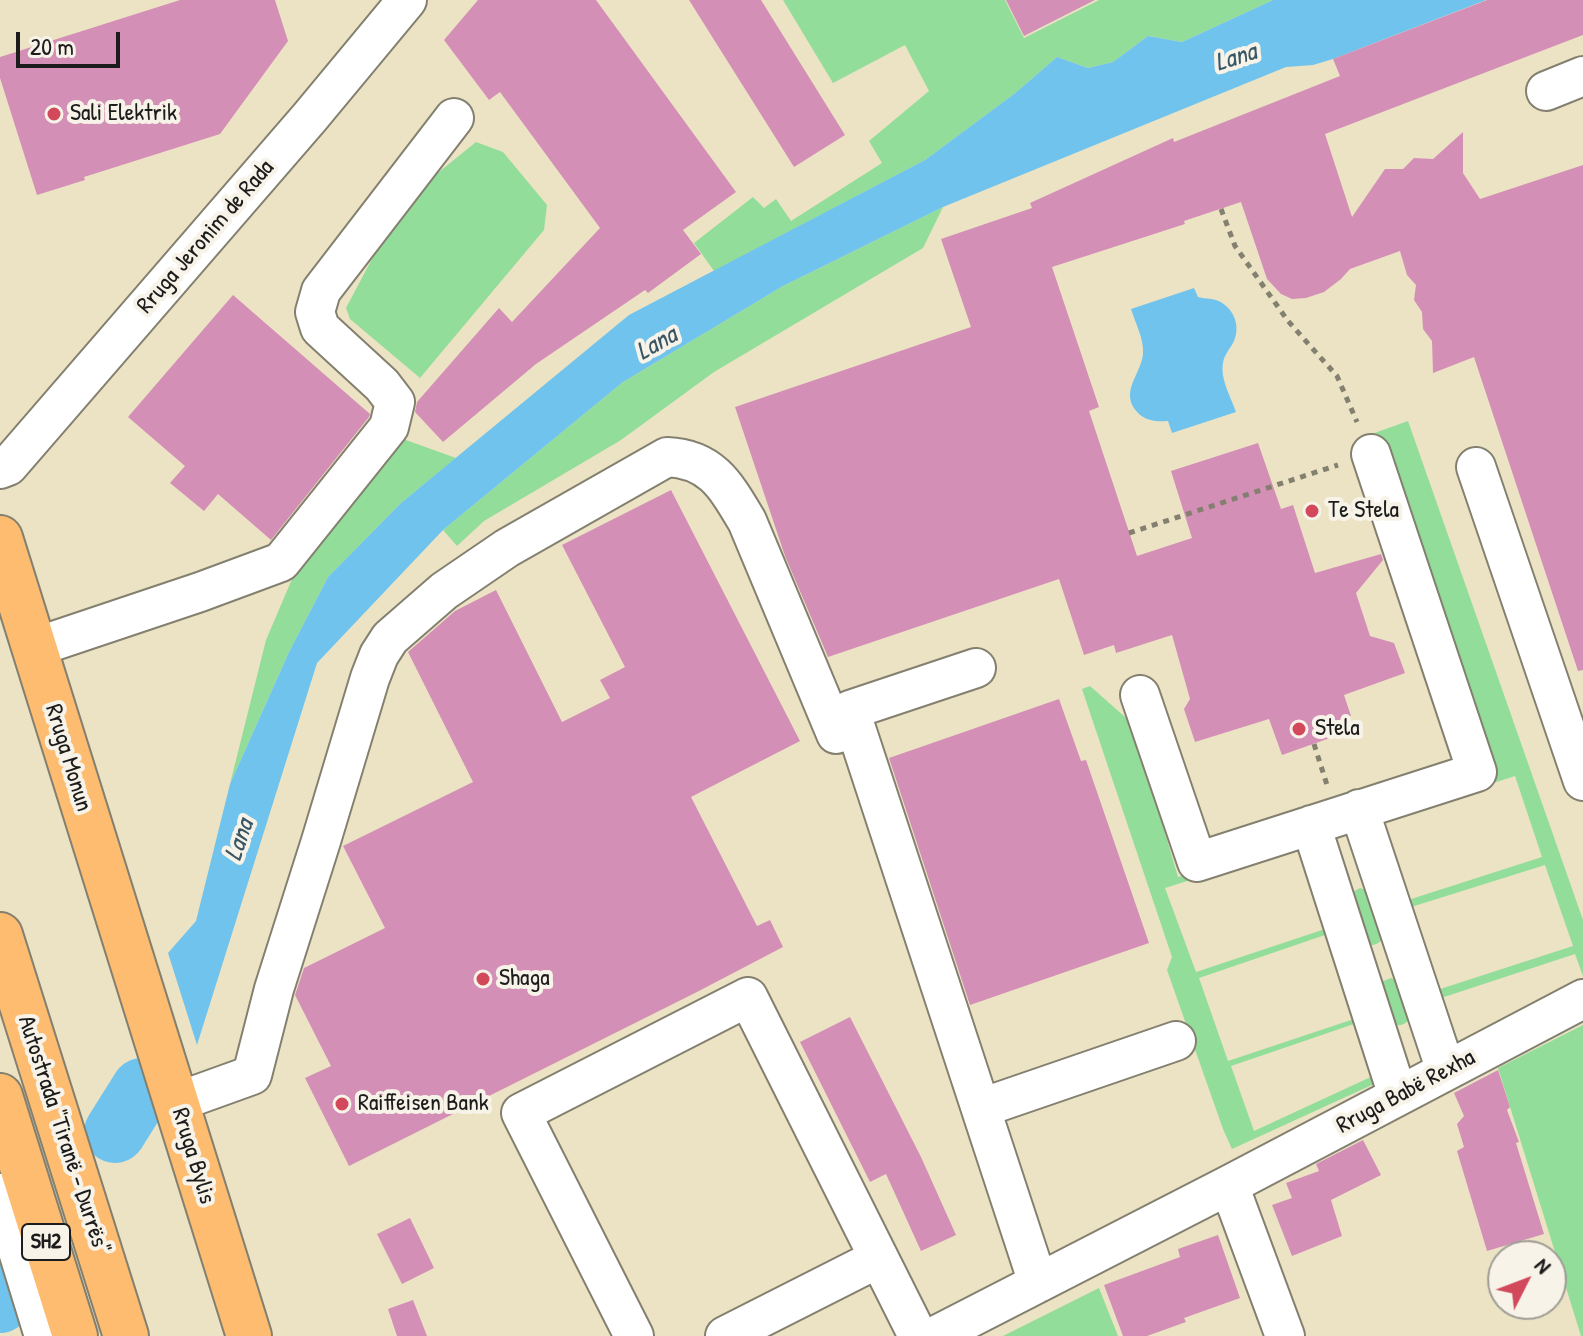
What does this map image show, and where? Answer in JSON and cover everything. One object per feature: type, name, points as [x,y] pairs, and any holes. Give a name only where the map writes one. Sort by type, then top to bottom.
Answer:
[{"type":"main road","name":"Rruga Monun","points":[[0,538],[137,976]]},
{"type":"main road","name":"Autostrada \"Tiranë - Durrës\"","points":[[0,935],[126,1336]]},
{"type":"main road","name":"Rruga Bylis","points":[[137,976],[249,1336]]},
{"type":"main road","name":"Autostrada \"Tiranë - Durrës\"","points":[[0,1096],[64,1335]]},
{"type":"street","name":"Rruga Jeronim de Rada","points":[[0,469],[8,466],[407,0]]},
{"type":"street","points":[[1546,91],[1583,76]]},
{"type":"street","points":[[33,648],[281,562],[380,440],[389,427],[395,402],[382,385],[320,328],[315,312],[321,291],[454,118]]},
{"type":"street","points":[[1140,695],[1197,862],[1477,772],[1371,454]]},
{"type":"street","points":[[177,1102],[252,1075],[274,989],[370,678],[390,638],[444,591],[507,548],[667,457],[693,460],[707,467],[732,496],[747,521],[836,734]]},
{"type":"street","points":[[1476,467],[1583,781]]},
{"type":"street","points":[[976,668],[850,710],[1038,1283]]},
{"type":"street","points":[[1359,809],[1446,1071]]},
{"type":"street","points":[[1311,825],[1398,1096]]},
{"type":"street","points":[[634,1336],[521,1113],[748,997],[918,1336]]},
{"type":"street","name":"Rruga Babë Rexha","points":[[935,1336],[1583,999]]},
{"type":"street","points":[[981,1108],[1176,1041]]},
{"type":"street","points":[[1229,1185],[1285,1336]]},
{"type":"street","points":[[0,1193],[64,1335]]},
{"type":"street","points":[[725,1336],[879,1258]]},
{"type":"path","points":[[1129,533],[1371,454],[1337,376],[1264,290],[1235,246],[1221,209]]},
{"type":"green space","points":[[783,0],[1005,0],[1024,38],[1099,0],[1273,0],[1182,42],[1148,36],[1113,62],[1088,68],[1057,57],[1014,94],[925,160],[714,271],[694,243],[753,197],[764,208],[776,199],[791,221],[882,163],[869,141],[929,91],[905,45],[833,83]]},
{"type":"green space","points":[[476,142],[503,152],[547,205],[544,230],[420,378],[350,319],[346,308],[402,202]]},
{"type":"green space","points":[[943,207],[923,248],[714,372],[621,440],[484,521],[457,546],[443,530],[623,382],[783,286]]},
{"type":"green space","points":[[1408,421],[1583,920],[1583,976],[1575,954],[1441,998],[1456,1039],[1453,1040],[1448,1036],[1449,1030],[1440,1004],[1433,997],[1434,991],[1573,946],[1545,865],[1408,908],[1403,905],[1405,901],[1542,857],[1515,776],[1379,820],[1374,816],[1376,811],[1486,774],[1369,435]]},
{"type":"green space","points":[[403,439],[456,458],[401,503],[328,577],[289,652],[230,784],[266,640],[301,558]]},
{"type":"green space","points":[[1090,686],[1133,724],[1178,877],[1300,839],[1302,845],[1165,888],[1196,972],[1325,929],[1328,934],[1199,978],[1228,1061],[1357,1018],[1357,1023],[1231,1066],[1254,1131],[1375,1075],[1374,1084],[1232,1149],[1167,970],[1172,957],[1082,689]]},
{"type":"green space","points":[[1360,888],[1369,891],[1384,937],[1374,945],[1365,945],[1349,894]]},
{"type":"green space","points":[[1391,978],[1399,981],[1410,1017],[1401,1025],[1392,1025],[1380,984]]},
{"type":"green space","points":[[1583,1025],[1583,1336],[1567,1291],[1567,1240],[1551,1240],[1498,1068]]},
{"type":"green space","points":[[1099,1288],[1118,1336],[1003,1336]]},
{"type":"water","points":[[1273,0],[1486,0],[1333,59],[1313,65],[1286,67],[943,207],[783,286],[623,382],[443,530],[317,663],[197,1045],[168,953],[196,921],[230,784],[289,652],[328,577],[401,503],[629,315],[925,160],[1014,94],[1057,57],[1088,68],[1113,62],[1148,36],[1182,42]]},
{"type":"water","points":[[1194,288],[1198,297],[1222,303],[1234,317],[1236,335],[1222,369],[1236,412],[1172,433],[1168,421],[1145,418],[1132,405],[1131,390],[1142,361],[1143,348],[1131,309]]},
{"type":"building","points":[[180,0],[275,0],[288,41],[220,134],[37,195],[0,78],[0,57]]},
{"type":"building","points":[[478,0],[596,0],[736,192],[683,230],[701,254],[648,293],[645,290],[536,364],[443,442],[415,412],[417,402],[499,308],[512,322],[600,228],[500,92],[489,100],[444,40]]},
{"type":"building","points":[[689,0],[761,0],[845,135],[794,167]]},
{"type":"building","points":[[1006,0],[1095,0],[1024,36]]},
{"type":"building","points":[[1487,0],[1583,0],[1583,35],[1325,134],[1352,217],[1385,169],[1403,169],[1414,158],[1433,159],[1463,132],[1463,173],[1480,199],[1583,165],[1583,670],[1578,671],[1474,357],[1433,373],[1432,341],[1423,329],[1422,312],[1414,300],[1416,285],[1407,275],[1400,251],[1350,269],[1324,292],[1292,299],[1281,294],[1267,279],[1241,202],[1184,221],[1185,224],[1052,267],[1099,407],[1089,411],[1137,556],[1192,538],[1171,471],[1258,443],[1281,509],[1293,505],[1315,573],[1381,554],[1383,560],[1356,593],[1370,636],[1394,643],[1405,673],[1344,695],[1351,716],[1325,725],[1330,738],[1282,755],[1269,719],[1195,742],[1184,709],[1190,699],[1172,635],[1116,653],[1114,645],[1084,655],[1059,579],[828,657],[785,556],[735,407],[971,327],[941,239],[1032,208],[1030,203],[1173,138],[1174,142],[1340,76],[1333,59]]},
{"type":"building","points":[[233,295],[370,414],[271,540],[218,494],[204,511],[170,483],[185,466],[128,417]]},
{"type":"building","points":[[671,490],[800,741],[691,797],[757,926],[770,920],[783,947],[349,1166],[305,1078],[331,1066],[295,995],[304,968],[385,928],[343,846],[473,782],[408,652],[455,611],[496,590],[562,722],[610,698],[600,680],[625,667],[562,545]]},
{"type":"building","points":[[1059,699],[1081,761],[1086,760],[1149,943],[970,1005],[889,758]]},
{"type":"building","points":[[850,1017],[921,1157],[956,1235],[921,1251],[886,1174],[870,1182],[800,1042]]},
{"type":"building","points":[[1498,1070],[1544,1234],[1524,1240],[1487,1240],[1487,1251],[1457,1151],[1464,1147],[1457,1124],[1464,1116],[1454,1093]]},
{"type":"building","points":[[1363,1140],[1381,1175],[1331,1200],[1342,1236],[1292,1256],[1272,1205],[1292,1198],[1286,1183],[1319,1171],[1316,1164]]},
{"type":"building","points":[[410,1218],[434,1268],[402,1284],[377,1234]]},
{"type":"building","points":[[1218,1235],[1240,1298],[1184,1318],[1186,1322],[1147,1336],[1123,1336],[1104,1285],[1180,1257],[1178,1249]]},
{"type":"building","points":[[413,1300],[427,1336],[397,1336],[388,1309]]},
{"type":"waterway","name":"Lana","points":[[115,1132],[142,1089]]},
{"type":"waterway","name":"Lana","points":[[0,1302],[8,1290]]},
{"type":"place","name":"Sali Elektrik","points":[[54,114]]},
{"type":"place","name":"Te Stela","points":[[1312,511]]},
{"type":"place","name":"Stela","points":[[1299,729]]},
{"type":"place","name":"Shaga","points":[[483,979]]},
{"type":"place","name":"Raiffeisen Bank","points":[[342,1104]]}]
